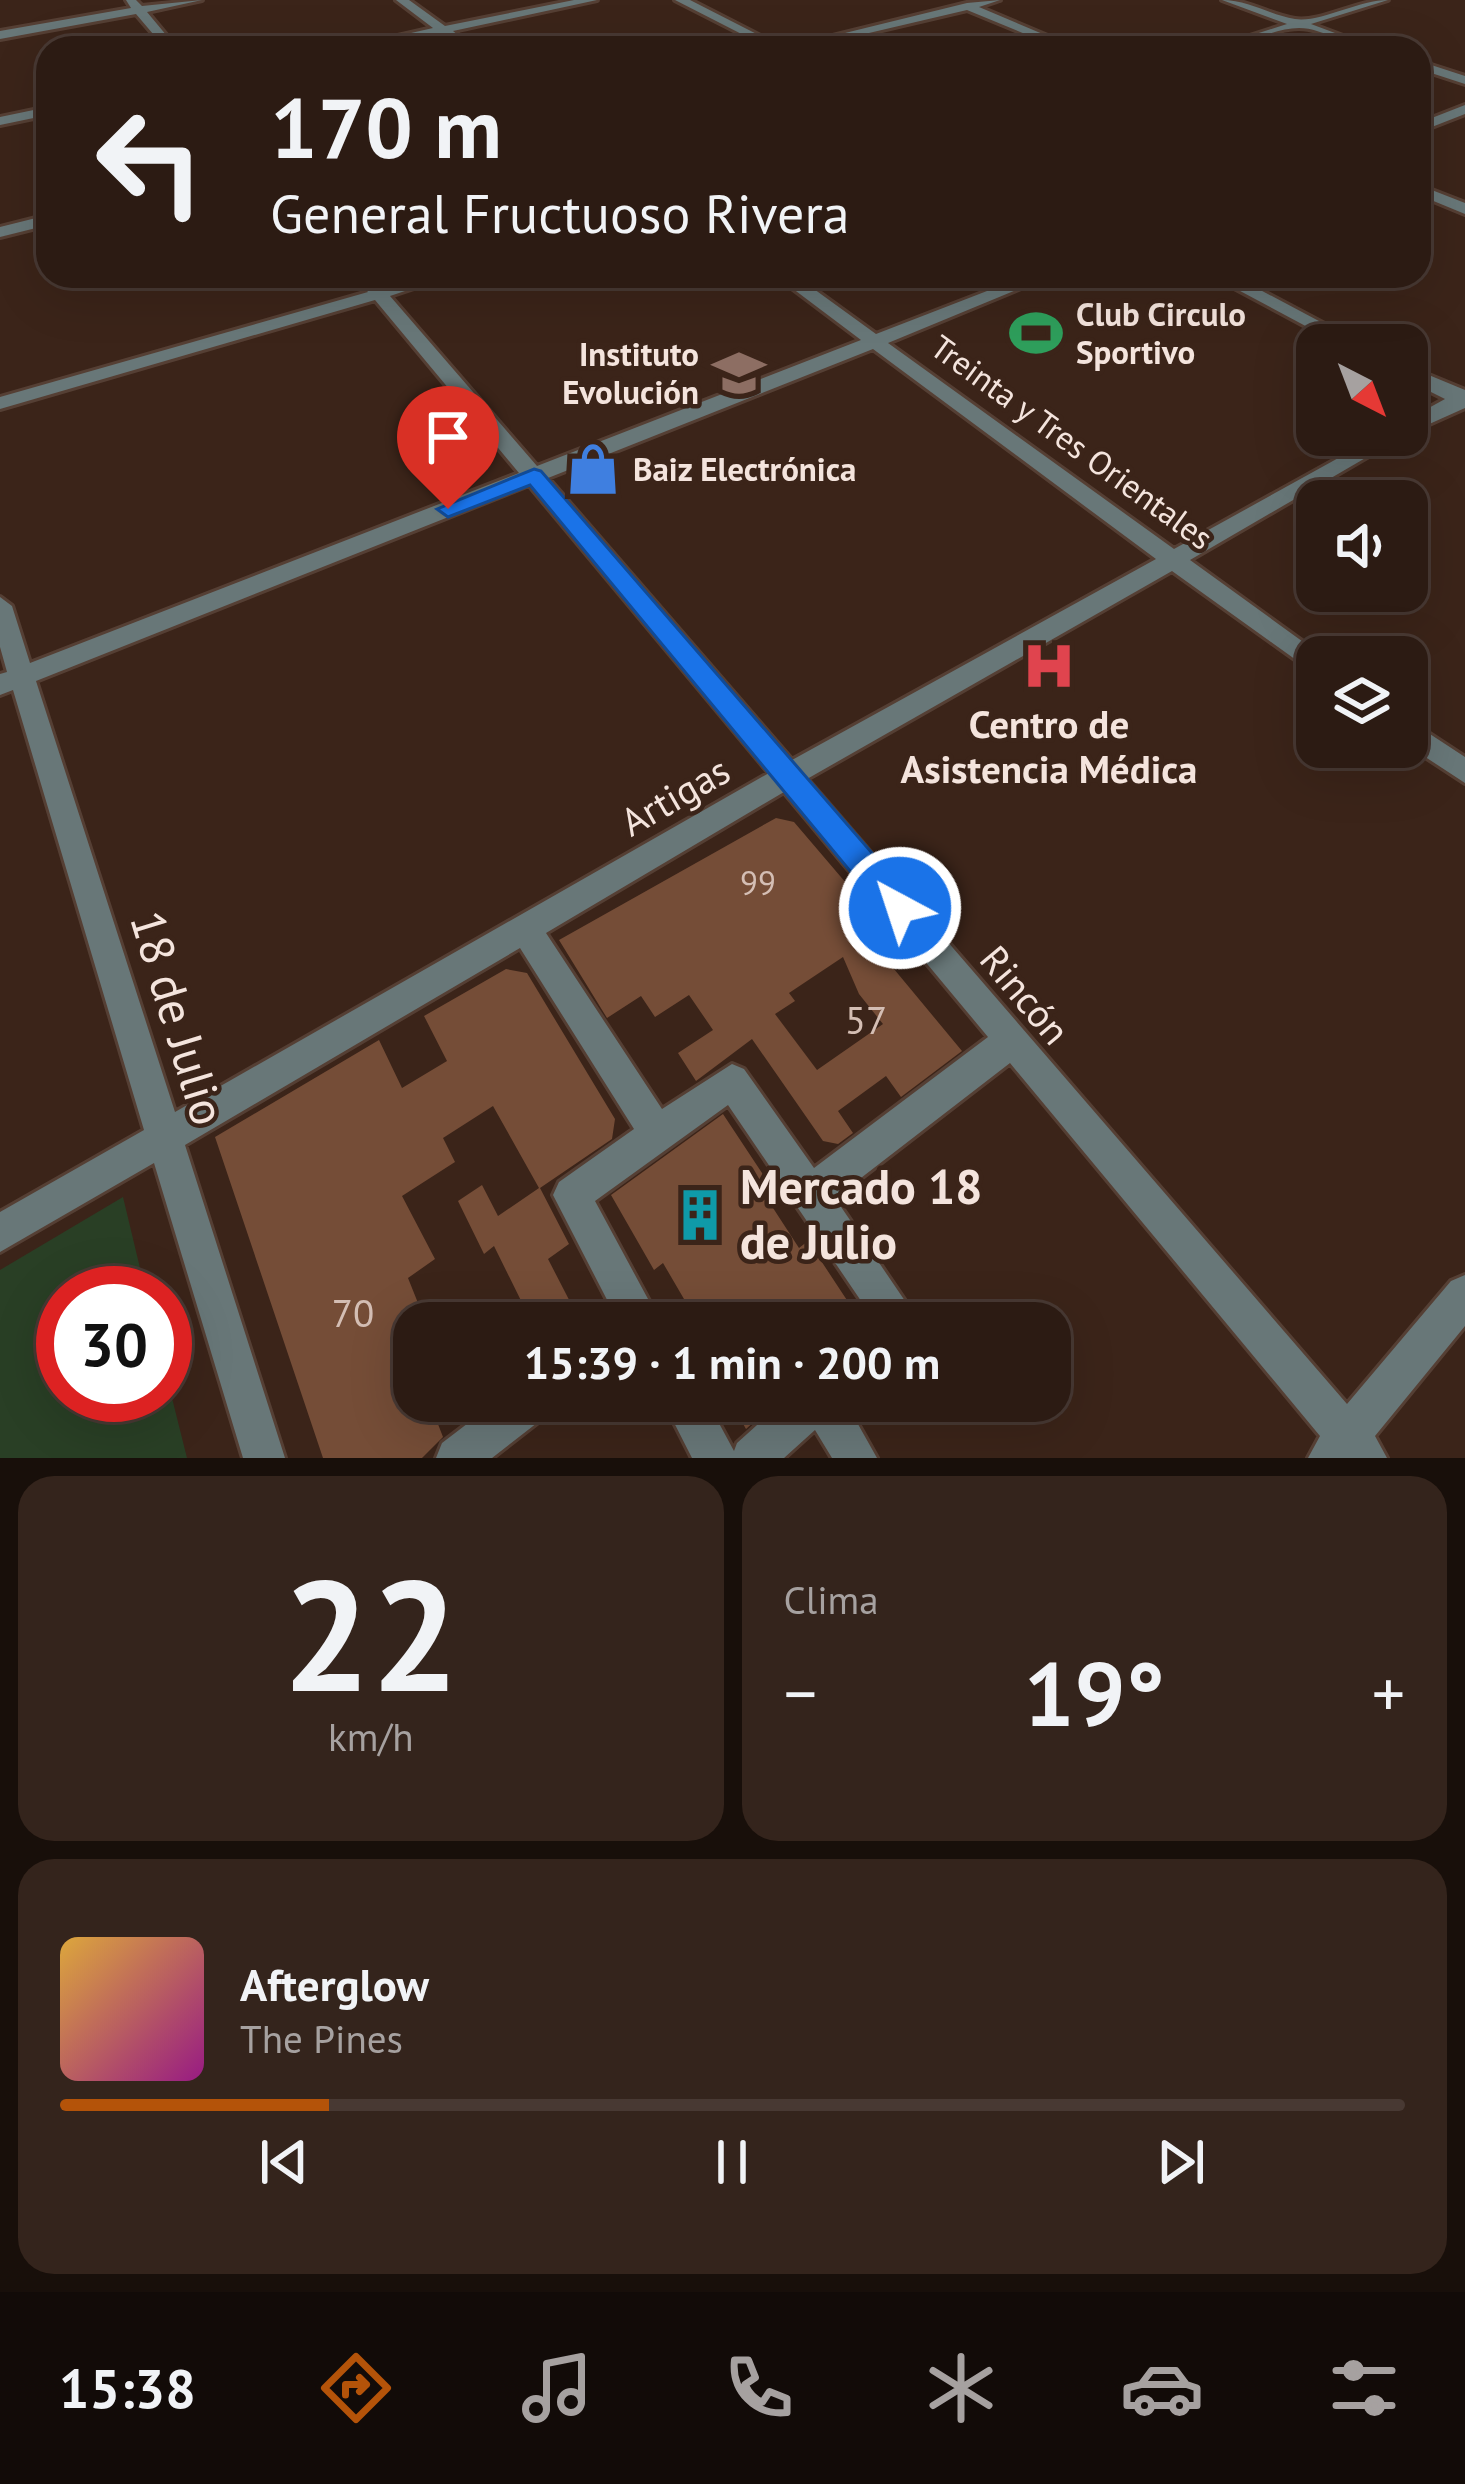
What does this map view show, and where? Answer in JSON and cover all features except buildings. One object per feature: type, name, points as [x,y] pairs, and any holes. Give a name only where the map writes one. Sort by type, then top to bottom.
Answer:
[{"type":"street","points":[[0,35],[135,5],[196,0]]},
{"type":"street","points":[[402,0],[452,36]]},
{"type":"street","points":[[409,36],[591,0]]},
{"type":"street","points":[[681,0],[754,36]]},
{"type":"street","points":[[952,0],[1041,36]]},
{"type":"street","points":[[841,36],[994,0]]},
{"type":"street","points":[[1228,0],[1334,36]]},
{"type":"street","points":[[1258,36],[1382,0]]},
{"type":"street","points":[[135,5],[161,36]]},
{"type":"street","points":[[1431,69],[1465,80]]},
{"type":"street","points":[[1431,123],[1465,109]]},
{"type":"street","points":[[0,121],[36,114]]},
{"type":"street","points":[[1439,119],[1465,128]]},
{"type":"street","points":[[1431,195],[1465,209]]},
{"type":"street","points":[[0,232],[36,223]]},
{"type":"street","points":[[0,404],[363,288]]},
{"type":"street","name":"Rincón","points":[[375,288],[1012,1040],[1347,1451]]},
{"type":"street","name":"Treinta y Tres Orientales","points":[[801,288],[1296,650]]},
{"type":"street","points":[[11,681],[1011,288]]},
{"type":"street","points":[[1244,288],[1314,324]]},
{"type":"street","points":[[1428,382],[1463,399]]},
{"type":"street","points":[[1428,417],[1463,399]]},
{"type":"street","name":"Artigas","points":[[0,1233],[788,776],[1357,456]]},
{"type":"street","name":"18 de Julio","points":[[0,606],[11,681],[165,1138],[264,1458]]},
{"type":"street","points":[[1428,745],[1465,772]]},
{"type":"street","points":[[526,928],[658,1135]]},
{"type":"street","points":[[810,1194],[1012,1040]]},
{"type":"street","points":[[628,1302],[572,1196],[732,1082],[885,1302]]},
{"type":"street","points":[[1347,1451],[1465,1295]]},
{"type":"street","points":[[457,1458],[504,1422]]},
{"type":"street","points":[[695,1422],[715,1458]]},
{"type":"street","points":[[752,1458],[794,1422]]},
{"type":"street","points":[[832,1422],[856,1458]]},
{"type":"green space","points":[[123,1197],[140,1266],[36,1266],[36,1422],[178,1422],[187,1458],[0,1458],[0,1270]]},
{"type":"place","name":"Club Circulo Sportivo","points":[[1036,333]]},
{"type":"place","name":"Instituto Evolución","points":[[739,373]]},
{"type":"place","name":"Baiz Electrónica","points":[[593,469]]},
{"type":"place","name":"Centro de Asistencia Médica","points":[[1049,666]]},
{"type":"place","name":"Mercado 18 de Julio","points":[[700,1215]]},
{"type":"route","points":[[448,509],[534,476],[900,908]]}]
